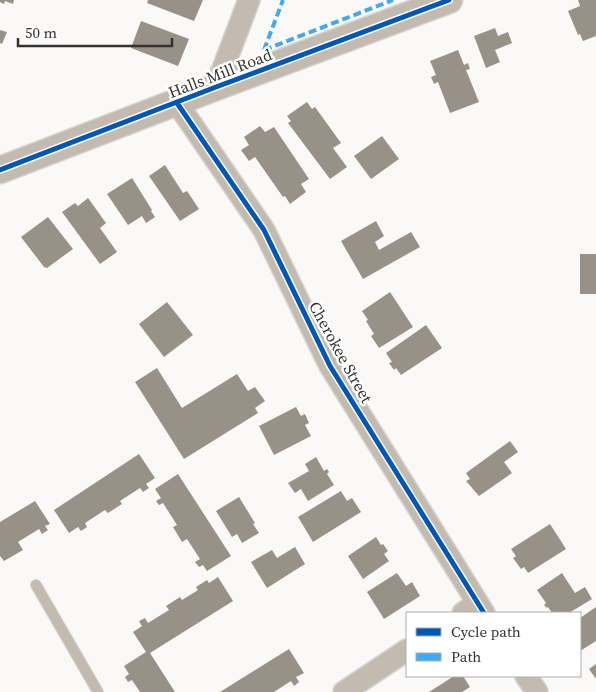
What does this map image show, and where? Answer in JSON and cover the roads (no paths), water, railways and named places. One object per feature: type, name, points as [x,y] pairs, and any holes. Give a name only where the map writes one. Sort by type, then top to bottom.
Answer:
[{"type":"street","points":[[216,87],[249,0]]},
{"type":"street","name":"Halls Mill Road","points":[[0,170],[449,0]]},
{"type":"street","name":"Cherokee Street","points":[[177,103],[264,230],[330,366],[475,610]]},
{"type":"street","points":[[344,692],[406,651]]},
{"type":"street","points":[[527,677],[537,692]]},
{"type":"lane","points":[[36,585],[98,692]]}]
